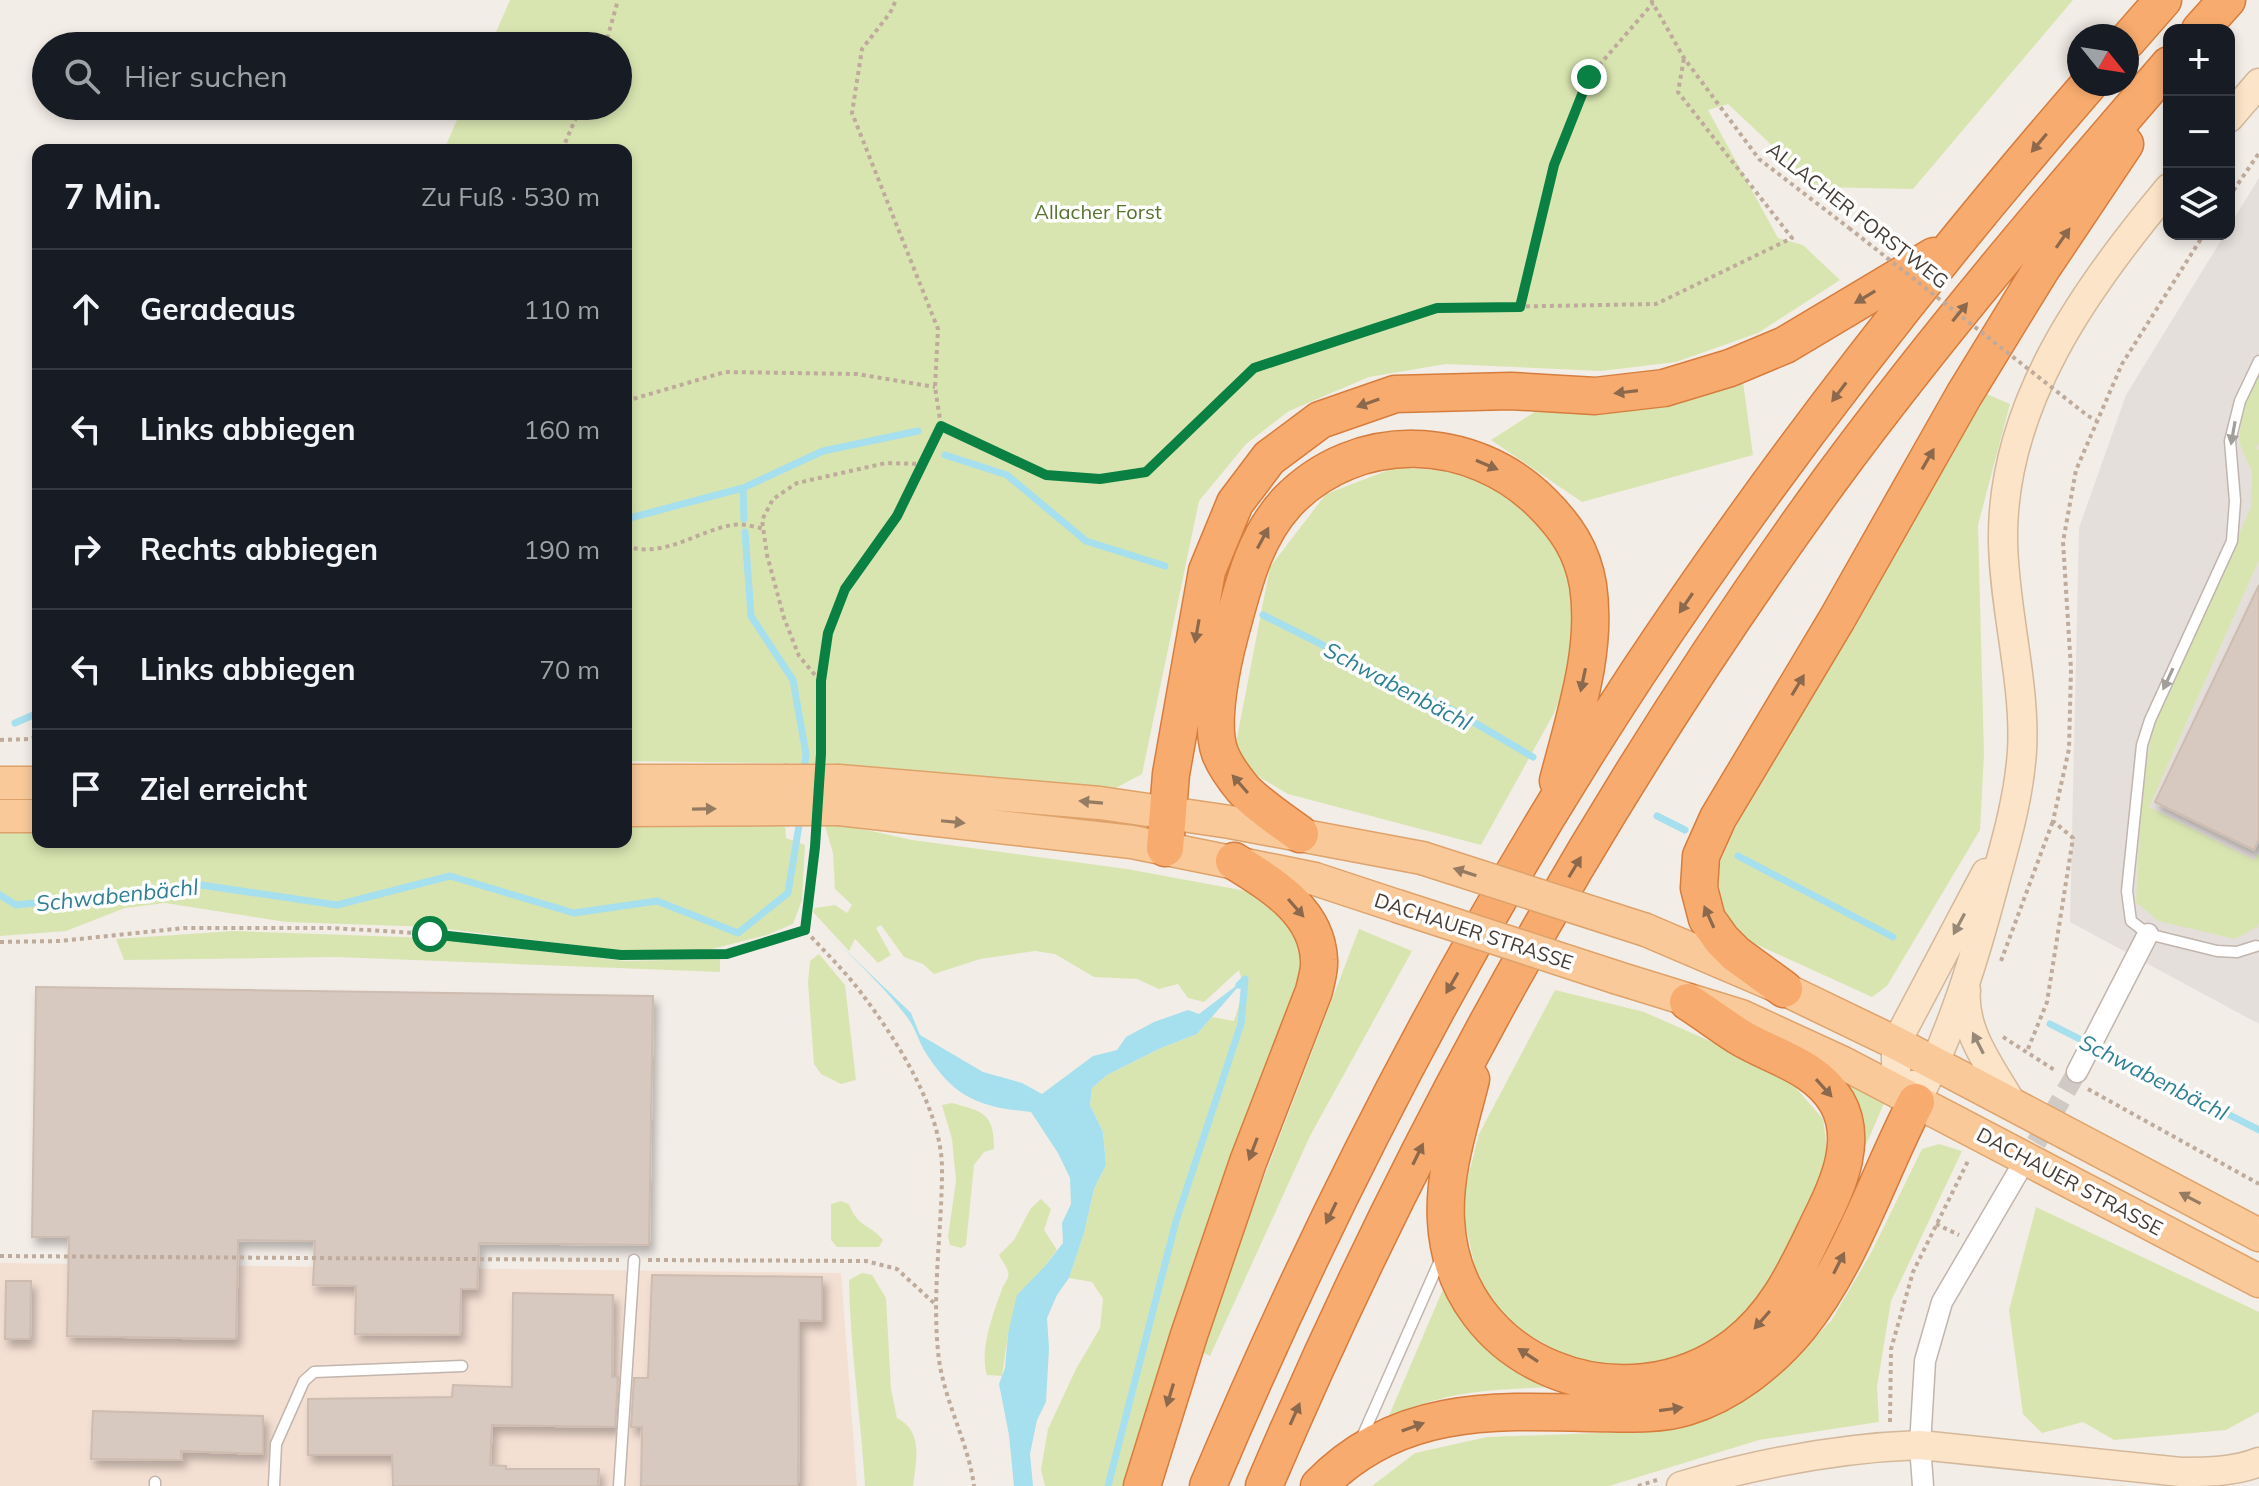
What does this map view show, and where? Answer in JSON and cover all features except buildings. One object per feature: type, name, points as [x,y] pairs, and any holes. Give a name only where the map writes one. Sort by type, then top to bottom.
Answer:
[{"type":"highway","points":[[2139,27],[2163,0]]},
{"type":"highway","points":[[2205,24],[2227,0]]},
{"type":"highway","points":[[1264,1486],[1365,1262],[1433,1122],[1573,870],[1679,699],[1794,530],[1924,357],[2009,251],[2163,72]]},
{"type":"highway","points":[[1784,989],[1736,954],[1707,919],[1699,888],[1701,856],[1718,818],[1837,619],[1964,395],[2163,82]]},
{"type":"highway","points":[[1208,1486],[1317,1242],[1436,1010],[1547,819],[1636,676],[1708,570],[1868,354],[1956,242],[2079,96]]},
{"type":"highway","points":[[1165,848],[1171,774],[1207,571],[1235,503],[1269,458],[1320,420],[1395,394],[1511,391],[1595,396],[1664,388],[1730,368],[1785,345],[1956,242]]},
{"type":"highway","points":[[1300,834],[1245,791],[1229,772],[1219,751],[1217,728],[1223,660],[1247,569],[1265,531],[1288,501],[1329,470],[1361,456],[1399,449],[1443,450],[1507,473],[1565,526],[1579,552],[1592,619],[1579,697],[1547,819]]},
{"type":"highway","points":[[1142,1486],[1248,1162],[1314,991],[1319,962],[1314,931],[1294,904],[1234,861]]},
{"type":"highway","points":[[1482,1033],[1447,1187],[1446,1220],[1456,1269],[1483,1316],[1503,1337],[1548,1368],[1573,1378],[1618,1385],[1674,1378],[1706,1365],[1751,1333],[1767,1316],[1793,1277],[1831,1198],[1846,1155],[1843,1119],[1837,1102],[1811,1074],[1739,1037],[1688,1002]]},
{"type":"highway","points":[[1319,1486],[1353,1457],[1382,1439],[1442,1418],[1513,1411],[1620,1413],[1684,1408],[1723,1391],[1746,1376],[1799,1327],[1837,1268],[1909,1098]]},
{"type":"main road","points":[[2235,111],[2259,83]]},
{"type":"main road","points":[[2009,830],[1896,1043],[1896,1073],[1909,1098],[1936,1063],[1967,977],[2009,830],[2017,793],[2022,748],[2003,540],[2005,500],[2026,413],[2046,363],[2069,323],[2163,196]]},
{"type":"main road","name":"DACHAUER STRASSE","points":[[632,782],[785,795]]},
{"type":"main road","points":[[0,783],[32,783]]},
{"type":"main road","name":"DACHAUER STRASSE","points":[[833,786],[1315,879],[1688,1002],[1741,1016],[1843,1063],[2259,1281]]},
{"type":"main road","name":"DACHAUER STRASSE","points":[[632,809],[785,795],[833,786],[1100,803],[1300,834],[1422,858],[1646,930],[1784,989],[1936,1063],[2259,1235]]},
{"type":"main road","points":[[0,816],[32,816]]},
{"type":"main road","points":[[1967,977],[1965,1000],[1974,1036],[2011,1102]]},
{"type":"main road","points":[[1681,1486],[1813,1455],[1908,1446],[2181,1472],[2244,1468],[2259,1462]]},
{"type":"street","points":[[2075,1078],[2148,934]]},
{"type":"street","points":[[1923,1486],[1908,1446],[1925,1361],[1942,1302],[2017,1174]]},
{"type":"lane","points":[[2258,947],[2237,952],[2217,951],[2148,934],[2131,921],[2127,891],[2142,745],[2150,720],[2232,541],[2235,501],[2230,441],[2240,401],[2259,361]]},
{"type":"lane","points":[[1353,1457],[1449,1242]]},
{"type":"lane","points":[[619,1486],[634,1260]]},
{"type":"lane","points":[[274,1486],[276,1444],[304,1381],[314,1372],[462,1366]]},
{"type":"path","points":[[609,32],[618,0]]},
{"type":"path","points":[[833,786],[821,681],[828,633],[845,589],[897,516],[941,426],[935,387],[938,329],[852,113],[862,49],[890,13],[896,0]]},
{"type":"path","points":[[1520,307],[1554,165],[1589,77],[1652,2]]},
{"type":"path","name":"ALLACHER FORSTWEG","points":[[1652,2],[1684,58],[1759,159],[2096,420]]},
{"type":"path","points":[[941,426],[1046,475],[1100,479],[1146,472],[1254,368],[1437,308],[1656,304],[1731,269],[1792,238],[1678,92],[1684,58]]},
{"type":"path","points":[[565,144],[575,120]]},
{"type":"path","points":[[2235,188],[2259,153]]},
{"type":"path","points":[[1997,970],[2053,821],[2069,749],[2071,669],[2063,542],[2076,470],[2122,364],[2200,240]]},
{"type":"path","points":[[632,399],[725,372],[857,374],[935,387]]},
{"type":"path","points":[[821,681],[799,656],[784,618],[767,555],[762,520],[773,499],[797,483],[886,463],[922,464]]},
{"type":"path","points":[[632,548],[658,550],[736,524],[765,529]]},
{"type":"path","points":[[0,740],[32,738]]},
{"type":"path","points":[[2028,1049],[2047,1002],[2073,838],[2053,821]]},
{"type":"path","points":[[816,831],[805,930],[861,993],[913,1072],[933,1122],[942,1165],[935,1304],[938,1354],[948,1400],[974,1486]]},
{"type":"path","points":[[0,942],[60,941],[184,928],[333,928],[430,934],[621,955],[727,954],[805,930]]},
{"type":"path","points":[[1996,1032],[2013,1046],[2075,1078],[2259,1184]]},
{"type":"path","points":[[1908,1446],[1890,1431],[1891,1349],[1913,1272],[1973,1150]]},
{"type":"path","points":[[0,1256],[866,1261],[897,1269],[935,1304]]},
{"type":"shaded area","points":[[2259,178],[2259,1024],[2070,922],[2079,528],[2126,395],[2221,240],[2235,240],[2235,217]]},
{"type":"shaded area","points":[[0,1263],[841,1273],[857,1486],[0,1486]]},
{"type":"green space","name":"Allacher Forst","points":[[510,0],[2073,0],[1913,189],[1816,187],[1728,104],[1708,110],[1778,238],[1803,245],[1840,280],[1758,333],[1676,362],[1601,371],[1446,364],[1369,377],[1289,411],[1246,444],[1199,501],[1142,774],[1116,788],[840,764],[632,761],[632,144],[447,144],[457,120],[632,120],[632,32],[496,32]]},
{"type":"green space","points":[[2259,372],[2259,442],[2256,448],[2259,450],[2259,560],[2149,807],[2254,860],[2259,854],[2259,923],[2235,939],[2158,921],[2136,902],[2141,796],[2152,731],[2251,507],[2252,472],[2239,442],[2243,405]]},
{"type":"green space","points":[[1743,382],[1753,455],[1582,502],[1491,440],[1536,411],[1607,413],[1678,404]]},
{"type":"green space","points":[[1982,392],[2010,404],[1978,525],[1984,754],[1980,830],[1887,986],[1872,997],[1740,937],[1725,914],[1716,872],[1733,832]]},
{"type":"green space","points":[[1394,468],[1468,471],[1528,510],[1567,559],[1578,624],[1571,672],[1554,713],[1481,845],[1288,794],[1254,774],[1235,748],[1270,567],[1326,494]]},
{"type":"green space","points":[[632,825],[785,825],[786,838],[805,845],[802,900],[793,924],[767,935],[708,950],[621,951],[432,927],[286,922],[165,903],[125,908],[66,931],[0,936],[0,828],[32,828],[32,848],[632,848]]},
{"type":"green space","points":[[844,825],[912,840],[1127,869],[1246,891],[1279,910],[1306,960],[1146,1411],[1124,1486],[1045,1486],[1041,1470],[1048,1429],[1076,1369],[1100,1328],[1103,1299],[1092,1282],[1069,1278],[1094,1189],[1106,1165],[1103,1132],[1090,1105],[1092,1088],[1107,1075],[1197,1034],[1212,1017],[1234,1021],[1244,989],[1239,970],[1204,1002],[1188,998],[1178,984],[1159,989],[1137,979],[1094,977],[1055,954],[1035,951],[980,959],[934,974],[923,964],[904,957],[881,925],[876,928],[891,955],[878,963],[855,939],[849,951],[813,912],[815,908],[835,905],[847,913],[852,905],[835,889],[833,853],[825,826]]},
{"type":"green space","points":[[1359,929],[1412,951],[1310,1136],[1210,1356],[1198,1350]]},
{"type":"green space","points":[[233,931],[431,938],[624,961],[720,959],[720,972],[336,957],[124,960],[116,939]]},
{"type":"green space","points":[[819,954],[845,985],[856,1080],[841,1084],[821,1074],[814,1064],[808,982],[810,961]]},
{"type":"green space","points":[[1555,990],[1644,1012],[1783,1073],[1823,1119],[1830,1169],[1763,1297],[1709,1345],[1630,1374],[1574,1361],[1509,1323],[1478,1280],[1461,1205],[1479,1134]]},
{"type":"green space","points":[[1847,1081],[1885,1101],[1856,1168],[1841,1084]]},
{"type":"green space","points":[[952,1103],[985,1116],[994,1137],[994,1149],[984,1152],[974,1165],[966,1245],[961,1248],[950,1245],[948,1237],[956,1181],[952,1139],[942,1105]]},
{"type":"green space","points":[[1939,1144],[1962,1151],[1891,1301],[1877,1387],[1879,1422],[1759,1440],[1609,1486],[1372,1486],[1415,1453],[1487,1437],[1654,1431],[1693,1420],[1792,1360],[1831,1321],[1871,1253],[1922,1149]]},
{"type":"green space","points":[[1041,1199],[1051,1209],[1044,1230],[1057,1250],[1008,1334],[1002,1376],[987,1375],[985,1355],[988,1332],[1008,1276],[999,1255],[1014,1240],[1031,1208]]},
{"type":"green space","points":[[841,1201],[849,1204],[856,1217],[883,1240],[879,1247],[837,1247],[831,1240],[831,1204]]},
{"type":"green space","points":[[2036,1207],[2259,1312],[2259,1412],[2226,1430],[2114,1440],[2083,1422],[2042,1433],[2023,1414],[2009,1310]]},
{"type":"green space","points":[[862,1273],[872,1275],[886,1298],[891,1389],[897,1418],[906,1424],[915,1439],[913,1486],[865,1486],[849,1280]]},
{"type":"green space","points":[[1444,1287],[1490,1348],[1559,1387],[1492,1390],[1450,1396],[1388,1418]]},
{"type":"water","points":[[835,940],[911,1013],[920,1035],[983,1072],[1022,1083],[1042,1094],[1093,1056],[1117,1050],[1126,1037],[1154,1022],[1188,1010],[1199,1014],[1245,979],[1197,1034],[1107,1075],[1092,1088],[1090,1105],[1103,1132],[1106,1165],[1094,1189],[1069,1278],[1047,1318],[1046,1402],[1037,1420],[1030,1454],[1033,1486],[1014,1486],[1009,1435],[999,1384],[1005,1368],[1008,1334],[1017,1295],[1063,1243],[1062,1223],[1071,1204],[1070,1178],[1031,1112],[981,1103],[945,1079],[899,1007]]},
{"type":"waterway","name":"Schwabenbächl","points":[[744,519],[743,488],[823,451],[918,431]]},
{"type":"waterway","name":"Schwabenbächl","points":[[945,455],[1007,475],[1086,541],[1165,566]]},
{"type":"waterway","points":[[632,517],[743,488]]},
{"type":"waterway","name":"Schwabenbächl","points":[[745,532],[751,616],[793,680],[806,754],[804,771]]},
{"type":"waterway","name":"Schwabenbächl","points":[[1263,615],[1458,713],[1533,757]]},
{"type":"waterway","points":[[15,723],[32,716]]},
{"type":"waterway","name":"Schwabenbächl","points":[[1657,816],[1685,830]]},
{"type":"waterway","name":"Schwabenbächl","points":[[0,895],[16,905],[201,885],[337,905],[450,876],[574,913],[657,901],[738,933],[788,893],[800,819]]},
{"type":"waterway","name":"Schwabenbächl","points":[[1738,856],[1893,937]]},
{"type":"waterway","points":[[1108,1486],[1176,1221],[1241,1024],[1245,979],[1239,985]]},
{"type":"waterway","name":"Schwabenbächl","points":[[2050,1024],[2259,1130]]},
{"type":"tunnel","points":[[2021,1169],[2077,1072]]},
{"type":"route","points":[[430,934],[621,955],[727,954],[805,930],[815,847],[821,754],[821,681],[828,633],[845,589],[897,516],[941,426],[1046,475],[1100,479],[1146,472],[1254,368],[1437,308],[1520,307],[1528,263],[1554,165],[1589,77]]}]
